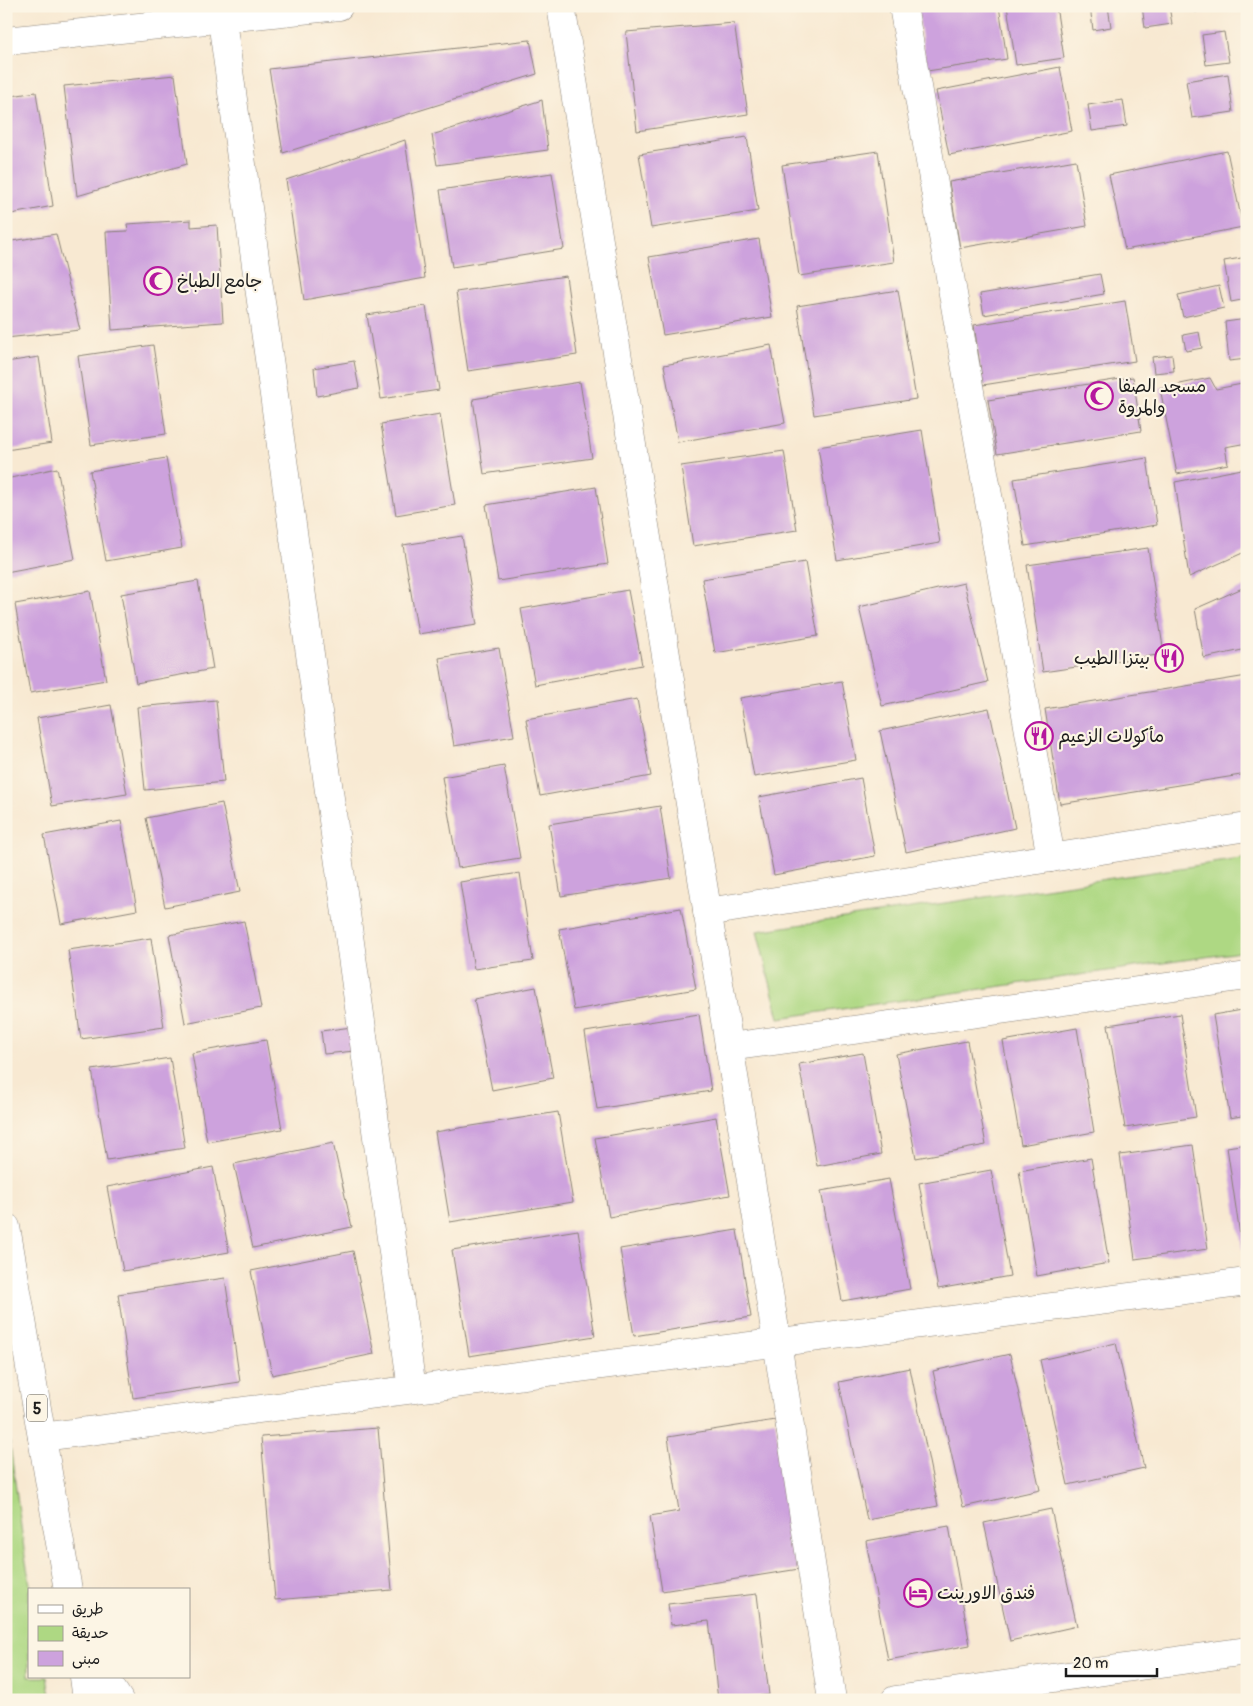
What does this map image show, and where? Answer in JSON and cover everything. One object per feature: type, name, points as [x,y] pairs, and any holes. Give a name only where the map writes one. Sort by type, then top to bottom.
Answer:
[{"type":"main road","points":[[6,41],[221,12],[339,6]]},
{"type":"main road","points":[[561,6],[777,1342],[832,1700]]},
{"type":"main road","points":[[903,6],[1051,858]]},
{"type":"main road","points":[[221,12],[412,1389]]},
{"type":"main road","points":[[707,912],[1247,827]]},
{"type":"main road","points":[[729,1047],[1247,976]]},
{"type":"main road","name":"5","points":[[6,1227],[68,1588]]},
{"type":"main road","points":[[42,1437],[1247,1282]]},
{"type":"main road","points":[[896,1700],[943,1696],[1247,1651]]},
{"type":"main road","points":[[84,1678],[87,1700]]},
{"type":"main road","points":[[105,1678],[120,1700]]},
{"type":"green space","points":[[1247,858],[1247,951],[779,1018],[757,931]]},
{"type":"green space","points":[[6,1415],[31,1588],[28,1588],[28,1678],[47,1678],[51,1700],[6,1700]]},
{"type":"building","points":[[917,6],[999,6],[1007,59],[927,71]]},
{"type":"building","points":[[1007,6],[1056,6],[1064,58],[1016,65]]},
{"type":"building","points":[[1090,6],[1108,6],[1111,27],[1093,30]]},
{"type":"building","points":[[1142,6],[1169,6],[1172,24],[1145,28]]},
{"type":"building","points":[[1194,6],[1216,6],[1216,9],[1195,12]]},
{"type":"building","points":[[734,23],[748,114],[637,131],[626,32]]},
{"type":"building","points":[[1224,32],[1229,62],[1206,65],[1202,35]]},
{"type":"building","points":[[530,40],[537,74],[283,153],[269,69]]},
{"type":"building","points":[[1060,67],[1072,131],[949,155],[936,91]]},
{"type":"building","points":[[1228,74],[1233,112],[1192,118],[1186,81]]},
{"type":"building","points":[[175,75],[187,164],[77,196],[64,86]]},
{"type":"building","points":[[36,92],[53,206],[6,215],[6,97]]},
{"type":"building","points":[[542,100],[548,150],[437,165],[432,135]]},
{"type":"building","points":[[1123,100],[1127,126],[1092,131],[1088,105]]},
{"type":"building","points":[[747,137],[758,211],[651,228],[639,154]]},
{"type":"building","points":[[405,140],[425,278],[304,300],[286,180]]},
{"type":"building","points":[[878,151],[894,262],[799,276],[782,165]]},
{"type":"building","points":[[1227,151],[1243,227],[1125,250],[1109,175]]},
{"type":"building","points":[[1076,160],[1087,226],[960,248],[949,182]]},
{"type":"building","points":[[552,173],[564,249],[452,267],[440,190]]},
{"type":"building","points":[[191,220],[191,227],[217,225],[223,322],[112,330],[106,232],[128,231],[127,224]]},
{"type":"building","points":[[56,234],[80,330],[6,338],[6,242]]},
{"type":"building","points":[[759,239],[772,317],[663,335],[649,257]]},
{"type":"building","points":[[1247,257],[1247,299],[1231,302],[1224,261]]},
{"type":"building","points":[[1100,274],[1104,294],[984,315],[980,294]]},
{"type":"building","points":[[566,276],[577,355],[468,371],[456,292]]},
{"type":"building","points":[[1219,286],[1224,308],[1183,317],[1178,295]]},
{"type":"building","points":[[898,290],[916,399],[814,415],[797,306]]},
{"type":"building","points":[[1125,301],[1135,361],[983,385],[974,325]]},
{"type":"building","points":[[426,306],[439,390],[381,399],[367,315]]},
{"type":"building","points":[[1247,319],[1247,359],[1229,361],[1225,322]]},
{"type":"building","points":[[1199,332],[1202,348],[1186,351],[1183,335]]},
{"type":"building","points":[[153,345],[166,434],[91,445],[78,356]]},
{"type":"building","points":[[771,345],[785,423],[678,442],[664,365]]},
{"type":"building","points":[[1172,355],[1174,371],[1154,373],[1152,357]]},
{"type":"building","points":[[39,357],[52,443],[6,450],[6,362]]},
{"type":"building","points":[[354,361],[359,388],[317,396],[314,368]]},
{"type":"building","points":[[1133,377],[1141,431],[997,454],[988,400]]},
{"type":"building","points":[[1210,378],[1216,389],[1247,383],[1247,443],[1225,447],[1228,464],[1177,474],[1160,388]]},
{"type":"building","points":[[580,382],[592,458],[484,474],[473,399]]},
{"type":"building","points":[[440,414],[455,505],[396,515],[381,424]]},
{"type":"building","points":[[922,430],[940,543],[837,560],[818,447]]},
{"type":"building","points":[[784,451],[797,530],[693,546],[681,466]]},
{"type":"building","points":[[166,458],[182,548],[106,561],[90,471]]},
{"type":"building","points":[[1147,458],[1157,525],[1025,546],[1014,479]]},
{"type":"building","points":[[57,468],[75,559],[6,572],[6,479]]},
{"type":"building","points":[[1247,468],[1247,551],[1189,577],[1175,482]]},
{"type":"building","points":[[596,487],[608,564],[498,581],[486,505]]},
{"type":"building","points":[[462,536],[477,625],[418,634],[403,545]]},
{"type":"building","points":[[1148,548],[1164,654],[1043,672],[1027,565]]},
{"type":"building","points":[[805,562],[818,636],[715,653],[702,579]]},
{"type":"building","points":[[198,581],[213,669],[136,683],[121,594]]},
{"type":"building","points":[[964,583],[988,682],[882,706],[859,607]]},
{"type":"building","points":[[1247,586],[1247,649],[1204,658],[1195,609]]},
{"type":"building","points":[[628,590],[642,665],[535,685],[521,609]]},
{"type":"building","points":[[90,591],[106,680],[30,693],[15,604]]},
{"type":"building","points":[[499,648],[514,736],[454,746],[439,658]]},
{"type":"building","points":[[1247,676],[1247,774],[1060,804],[1045,709]]},
{"type":"building","points":[[842,681],[856,760],[754,777],[740,698]]},
{"type":"building","points":[[637,699],[651,776],[540,796],[526,719]]},
{"type":"building","points":[[216,700],[224,782],[145,790],[137,707]]},
{"type":"building","points":[[111,705],[127,794],[52,806],[37,718]]},
{"type":"building","points":[[989,708],[1015,828],[906,852],[880,731]]},
{"type":"building","points":[[504,766],[520,858],[458,868],[442,777]]},
{"type":"building","points":[[861,778],[875,856],[774,875],[759,797]]},
{"type":"building","points":[[222,803],[240,892],[165,907],[146,818]]},
{"type":"building","points":[[660,806],[671,878],[561,896],[549,824]]},
{"type":"building","points":[[121,821],[137,910],[61,924],[44,835]]},
{"type":"building","points":[[520,873],[533,961],[474,969],[460,882]]},
{"type":"building","points":[[681,908],[696,989],[574,1010],[559,929]]},
{"type":"building","points":[[244,921],[261,1008],[185,1023],[169,935]]},
{"type":"building","points":[[151,938],[164,1027],[81,1039],[68,950]]},
{"type":"building","points":[[536,987],[553,1078],[492,1090],[474,999]]},
{"type":"building","points":[[1247,1009],[1247,1115],[1230,1118],[1213,1015]]},
{"type":"building","points":[[699,1014],[711,1091],[597,1109],[585,1032]]},
{"type":"building","points":[[1180,1014],[1196,1117],[1125,1128],[1108,1025]]},
{"type":"building","points":[[352,1027],[355,1051],[324,1054],[321,1031]]},
{"type":"building","points":[[1077,1028],[1094,1132],[1021,1145],[1003,1041]]},
{"type":"building","points":[[266,1040],[282,1129],[207,1142],[192,1053]]},
{"type":"building","points":[[967,1041],[986,1145],[916,1158],[896,1054]]},
{"type":"building","points":[[863,1053],[881,1154],[817,1166],[799,1064]]},
{"type":"building","points":[[170,1058],[185,1148],[107,1160],[92,1070]]},
{"type":"building","points":[[558,1112],[573,1202],[450,1222],[435,1132]]},
{"type":"building","points":[[716,1117],[730,1195],[609,1217],[595,1138]]},
{"type":"building","points":[[333,1143],[352,1227],[253,1248],[234,1164]]},
{"type":"building","points":[[1247,1144],[1247,1249],[1242,1249],[1227,1147]]},
{"type":"building","points":[[1193,1145],[1208,1249],[1135,1259],[1120,1155]]},
{"type":"building","points":[[1091,1158],[1109,1263],[1037,1276],[1019,1171]]},
{"type":"building","points":[[213,1167],[229,1252],[123,1271],[107,1187]]},
{"type":"building","points":[[991,1170],[1010,1276],[938,1289],[919,1183]]},
{"type":"building","points":[[889,1179],[910,1289],[842,1301],[821,1191]]},
{"type":"building","points":[[578,1230],[595,1336],[469,1356],[452,1250]]},
{"type":"building","points":[[737,1230],[751,1317],[634,1336],[620,1249]]},
{"type":"building","points":[[353,1251],[374,1354],[272,1375],[251,1271]]},
{"type":"building","points":[[225,1278],[240,1382],[133,1398],[118,1294]]},
{"type":"building","points":[[1116,1343],[1144,1468],[1068,1485],[1040,1360]]},
{"type":"building","points":[[1010,1354],[1040,1490],[963,1507],[933,1371]]},
{"type":"building","points":[[910,1368],[938,1506],[867,1520],[839,1382]]},
{"type":"building","points":[[775,1420],[799,1569],[662,1591],[650,1516],[679,1511],[668,1437]]},
{"type":"building","points":[[378,1428],[392,1590],[275,1600],[261,1437]]},
{"type":"building","points":[[1051,1509],[1077,1626],[1010,1641],[984,1523]]},
{"type":"building","name":"فندق الاورينت","points":[[949,1526],[970,1645],[888,1660],[866,1541]]},
{"type":"building","points":[[757,1594],[769,1695],[718,1700],[709,1621],[671,1625],[668,1604]]},
{"type":"place","name":"جامع الطباخ","points":[[158,281]]},
{"type":"place","name":"مسجد الصفا والمروة","points":[[1099,396]]},
{"type":"place","name":"بيتزا الطيب","points":[[1169,658]]},
{"type":"place","name":"مأكولات الزعيم","points":[[1039,736]]},
{"type":"place","name":"فندق الاورينت","points":[[918,1593]]}]
